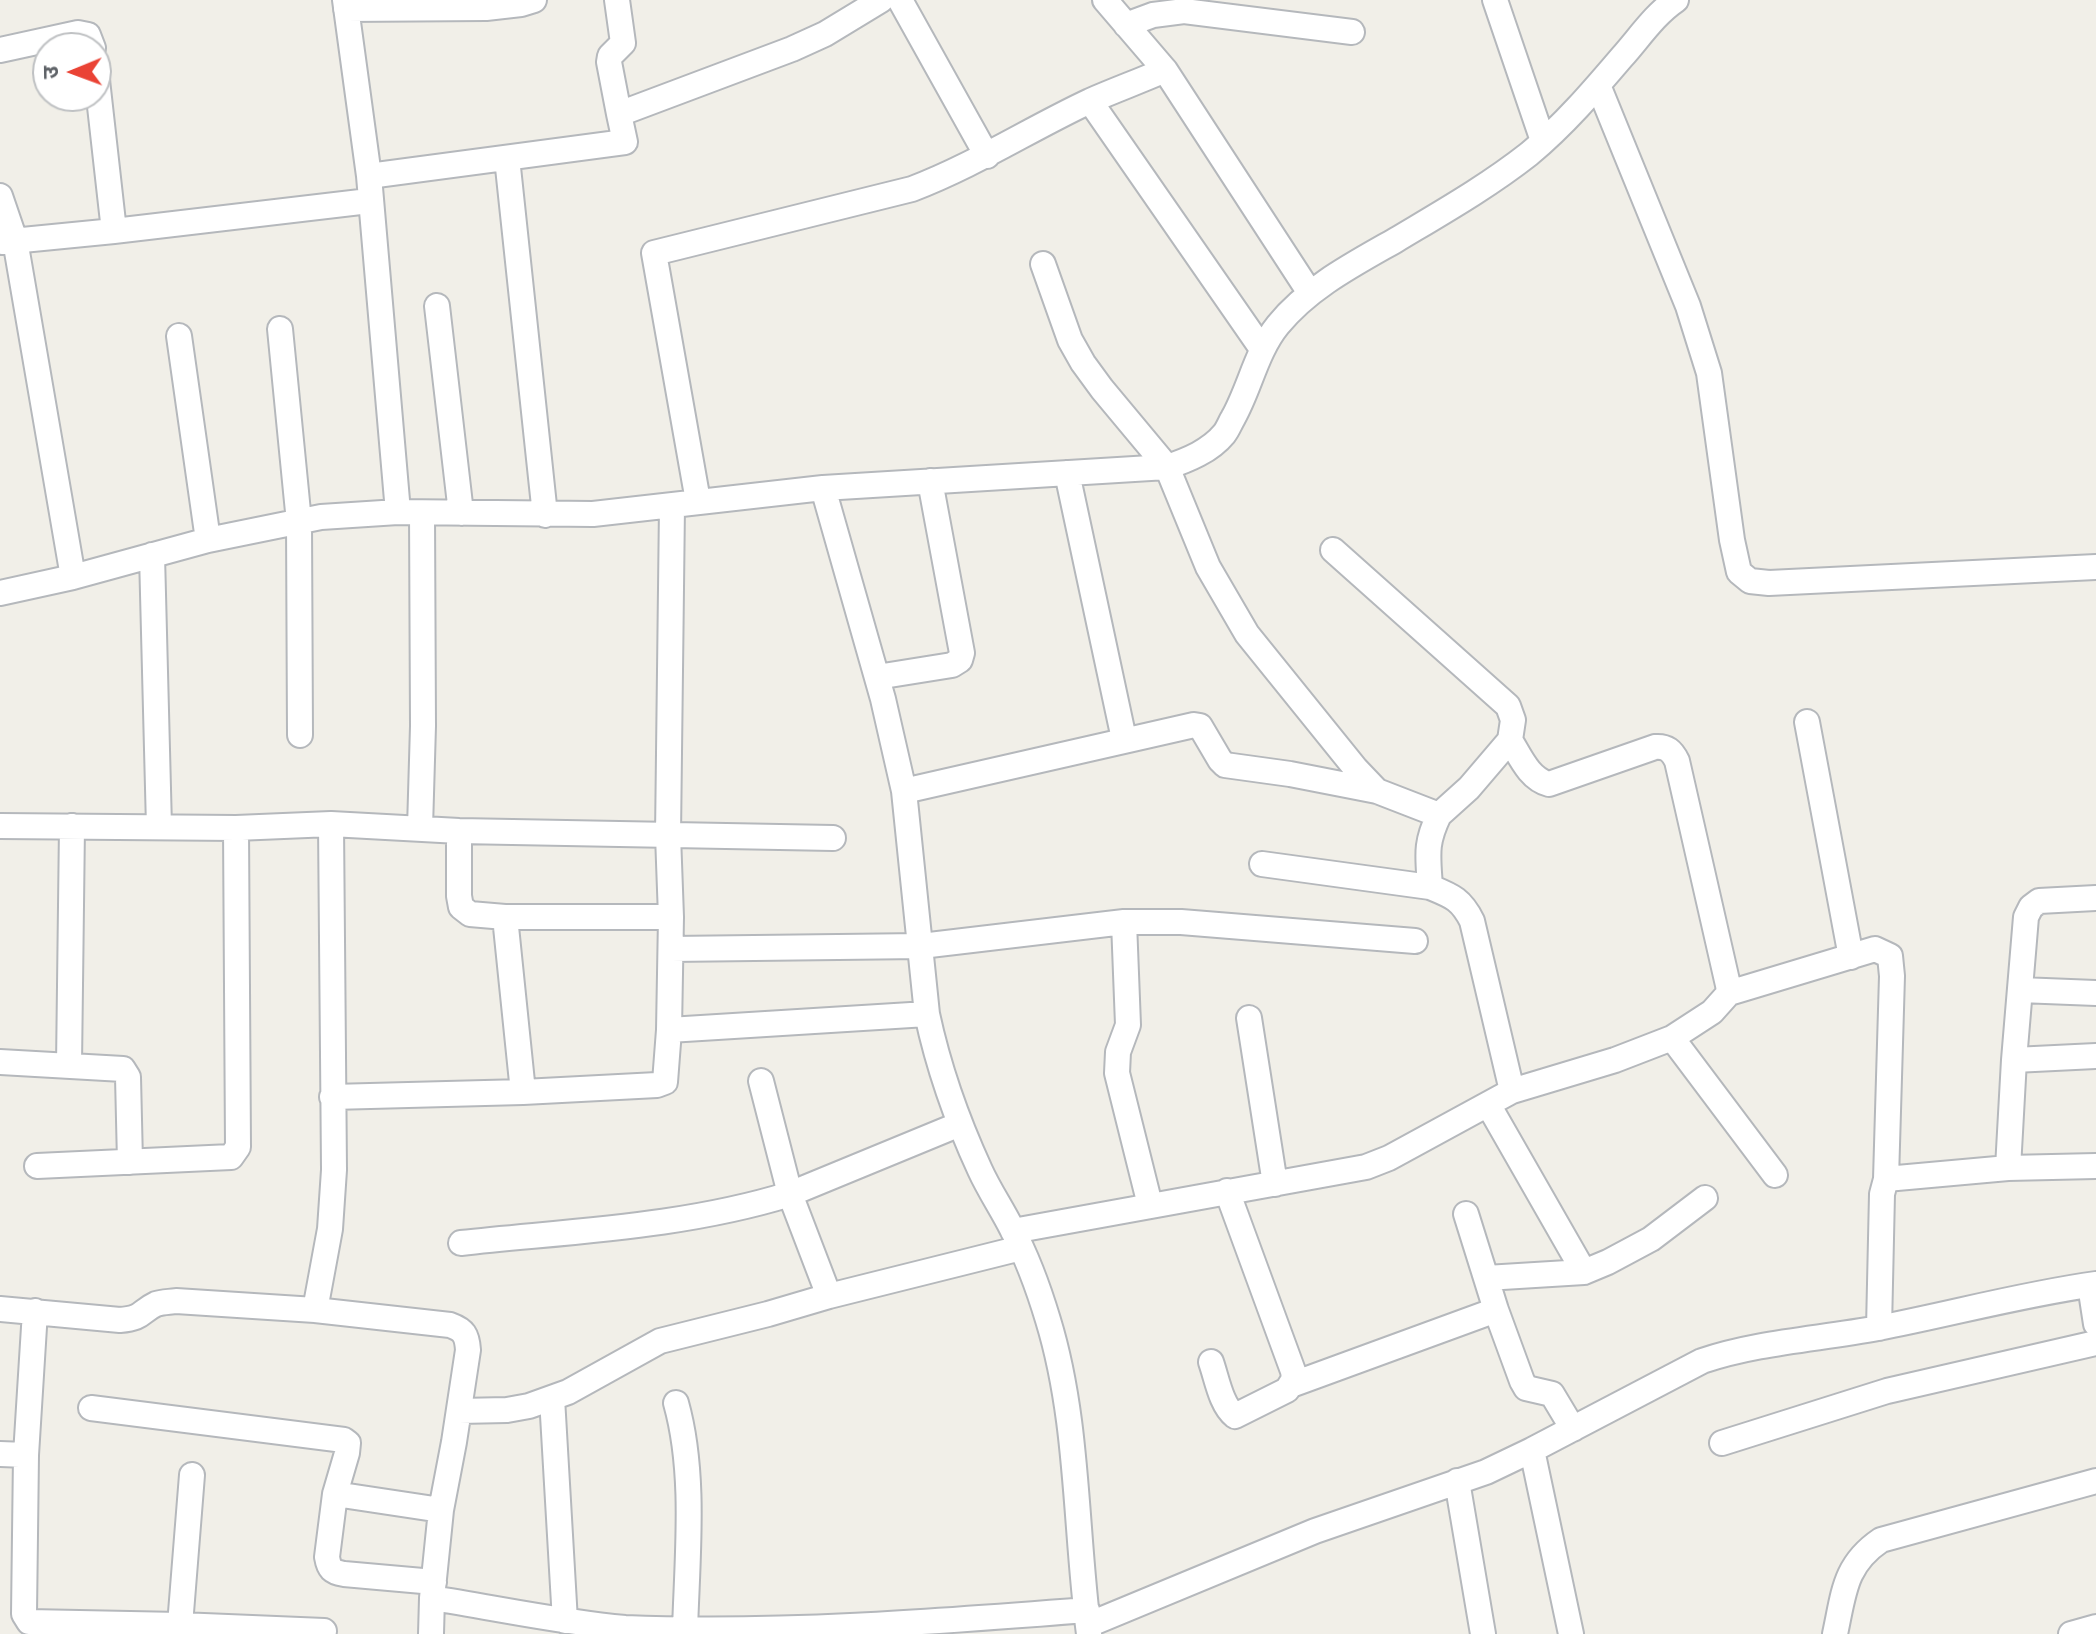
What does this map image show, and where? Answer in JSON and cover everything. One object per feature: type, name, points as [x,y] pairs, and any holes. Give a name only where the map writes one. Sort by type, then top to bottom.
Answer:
[{"type":"street","points":[[420,828],[423,726],[410,512],[345,5],[486,8],[534,0]]},
{"type":"street","points":[[8,241],[114,231],[369,188],[507,158],[625,142],[609,62],[610,56],[623,43],[624,36],[617,0]]},
{"type":"street","points":[[1105,0],[1165,70],[1310,293]]},
{"type":"street","points":[[1495,0],[1543,141]]},
{"type":"street","points":[[619,114],[792,49],[884,1],[987,156]]},
{"type":"street","points":[[0,593],[73,577],[208,540],[321,517],[410,512],[593,514],[823,488],[1167,467],[1188,460],[1225,433],[1262,349],[1291,308],[1343,270],[1483,187],[1543,141],[1570,117],[1670,2]]},
{"type":"street","points":[[1126,25],[1153,15],[1184,11],[1352,32]]},
{"type":"street","points":[[0,50],[32,43]]},
{"type":"street","points":[[698,501],[654,253],[912,189],[943,178],[1090,101],[1165,70]]},
{"type":"street","points":[[1598,85],[1688,306],[1706,363],[1739,572],[1750,581],[1769,583],[2096,567]]},
{"type":"street","points":[[1090,101],[1262,349]]},
{"type":"street","points":[[101,112],[114,231]]},
{"type":"street","points":[[507,158],[545,515]]},
{"type":"street","points":[[0,196],[73,577]]},
{"type":"street","points":[[1043,264],[1070,340],[1083,363],[1167,467],[1208,567],[1247,634],[1377,791]]},
{"type":"street","points":[[437,306],[461,513]]},
{"type":"street","points":[[280,329],[299,522],[300,735]]},
{"type":"street","points":[[179,336],[208,540]]},
{"type":"street","points":[[1067,473],[1124,739]]},
{"type":"street","points":[[877,677],[952,665],[960,660],[962,653],[930,481]]},
{"type":"street","points":[[823,488],[877,677],[904,791],[927,1014],[944,1084],[981,1172],[1017,1240],[1047,1315],[1062,1375],[1088,1623]]},
{"type":"street","points":[[332,1097],[523,1092],[657,1085],[665,1082],[671,949],[668,835],[672,506]]},
{"type":"street","points":[[1333,550],[1508,706],[1513,720],[1510,740],[1475,782],[1439,815],[1429,835],[1430,887]]},
{"type":"street","points":[[152,555],[159,827]]},
{"type":"street","points":[[1807,722],[1851,957]]},
{"type":"street","points":[[904,791],[1194,725],[1200,726],[1225,765],[1377,791],[1439,815]]},
{"type":"street","points":[[1510,740],[1532,774],[1539,781],[1549,784],[1655,747],[1663,746],[1672,751],[1677,761],[1726,996]]},
{"type":"street","points":[[0,826],[236,828],[331,824],[459,831],[833,838]]},
{"type":"street","points":[[315,1310],[333,1200],[331,824]]},
{"type":"street","points":[[69,1065],[72,826]]},
{"type":"street","points":[[37,1166],[231,1157],[238,1147],[236,828]]},
{"type":"street","points":[[459,831],[459,896],[461,907],[470,914],[505,917],[671,917]]},
{"type":"street","points":[[1262,864],[1430,887],[1459,900],[1472,921],[1512,1091]]},
{"type":"street","points":[[2008,1168],[2026,917],[2031,907],[2039,901],[2096,898]]},
{"type":"street","points":[[505,917],[523,1092]]},
{"type":"street","points":[[1124,922],[1128,1025],[1118,1052],[1117,1073],[1150,1205]]},
{"type":"street","points":[[671,949],[921,946],[1124,922],[1181,922],[1415,941]]},
{"type":"street","points":[[459,1411],[507,1410],[529,1406],[580,1385],[660,1341],[768,1314],[1017,1240],[1150,1205],[1366,1167],[1489,1106],[1512,1091],[1615,1060],[1672,1038],[1712,1012],[1726,996],[1875,949],[1890,956],[1892,976],[1879,1328]]},
{"type":"street","points":[[2020,990],[2096,993]]},
{"type":"street","points":[[669,1030],[927,1014]]},
{"type":"street","points":[[1249,1018],[1275,1184]]},
{"type":"street","points":[[1672,1038],[1775,1175]]},
{"type":"street","points":[[2014,1060],[2096,1056]]},
{"type":"street","points":[[0,1062],[123,1069],[128,1077],[130,1162]]},
{"type":"street","points":[[761,1081],[790,1194],[829,1296]]},
{"type":"street","points":[[1489,1106],[1584,1272]]},
{"type":"street","points":[[461,1243],[657,1222],[762,1202],[790,1194],[960,1124]]},
{"type":"street","points":[[1886,1179],[2008,1168],[2096,1166]]},
{"type":"street","points":[[1211,1362],[1226,1405],[1235,1416],[1287,1390],[1294,1379],[1227,1191]]},
{"type":"street","points":[[1486,1278],[1584,1272],[1651,1239],[1705,1198]]},
{"type":"street","points":[[1466,1214],[1518,1372],[1526,1388],[1552,1394],[1573,1429]]},
{"type":"street","points":[[91,1408],[344,1440],[348,1443],[347,1453],[335,1494],[327,1557],[328,1567],[334,1572],[433,1590],[565,1621],[625,1628],[759,1632],[1088,1623],[1315,1531],[1486,1472],[1683,1370],[1719,1355],[1879,1328],[2093,1284],[2096,1324]]},
{"type":"street","points":[[0,1309],[120,1320],[133,1319],[155,1305],[176,1301],[315,1310],[450,1325],[461,1330],[467,1337],[468,1350],[441,1510],[431,1634]]},
{"type":"street","points":[[1291,1385],[1496,1310]]},
{"type":"street","points":[[35,1311],[26,1455],[12,1574],[29,1622],[324,1631]]},
{"type":"street","points":[[1722,1443],[1887,1391],[2096,1343]]},
{"type":"street","points":[[552,1398],[565,1621]]},
{"type":"street","points":[[676,1403],[687,1496],[685,1631]]},
{"type":"street","points":[[1532,1450],[1571,1634]]},
{"type":"street","points":[[0,1454],[26,1455]]},
{"type":"street","points":[[180,1625],[192,1475]]},
{"type":"street","points":[[1457,1481],[1483,1634]]},
{"type":"street","points":[[1835,1634],[1854,1564],[1881,1540],[2096,1481]]},
{"type":"street","points":[[335,1494],[441,1510]]},
{"type":"street","points":[[2071,1634],[2096,1627]]}]
